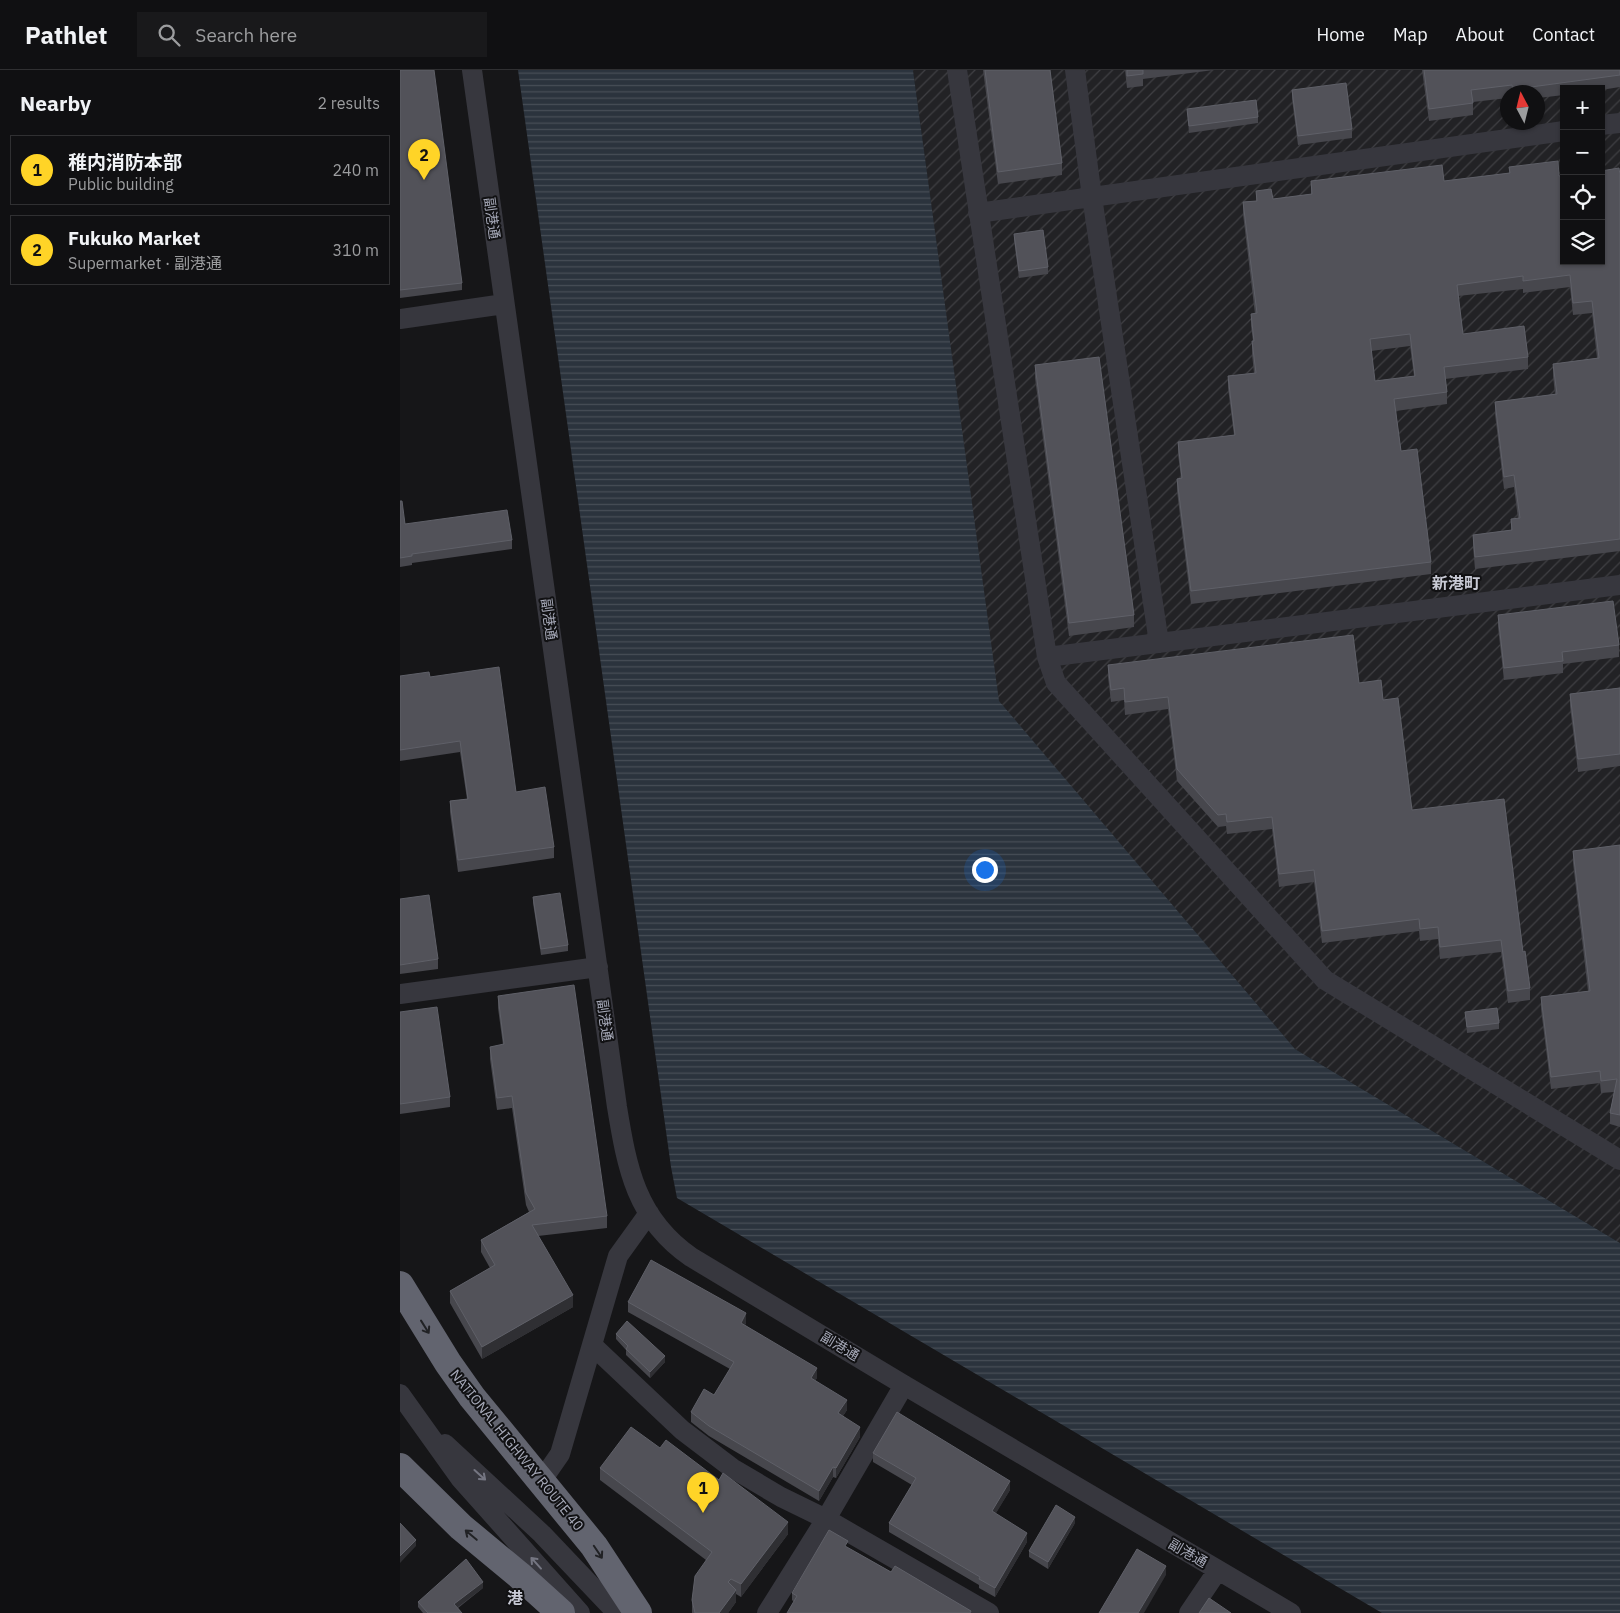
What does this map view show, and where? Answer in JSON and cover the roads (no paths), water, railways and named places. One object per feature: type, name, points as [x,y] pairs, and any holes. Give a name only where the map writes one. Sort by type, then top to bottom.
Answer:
[{"type":"highway","name":"NATIONAL HIGHWAY ROUTE 40","points":[[400,1284],[443,1355],[472,1397],[542,1480],[594,1546],[638,1613]]},
{"type":"highway","points":[[400,1467],[461,1527],[561,1613]]},
{"type":"street","name":"副港通","points":[[472,70],[623,1144],[629,1170],[639,1198],[661,1232],[674,1245],[691,1257],[1291,1613]]},
{"type":"street","points":[[958,70],[978,213],[1047,658],[1056,683],[1325,980],[1620,1160]]},
{"type":"street","points":[[1075,70],[1092,197],[1159,643]]},
{"type":"street","points":[[1605,125],[1620,123]]},
{"type":"street","points":[[978,213],[1560,131]]},
{"type":"street","points":[[400,318],[504,304]]},
{"type":"street","points":[[1047,658],[1620,585]]},
{"type":"street","points":[[400,994],[598,967]]},
{"type":"street","points":[[542,1480],[560,1454],[618,1256],[649,1213]]},
{"type":"street","points":[[592,1345],[682,1430],[732,1468],[989,1613]]},
{"type":"street","points":[[767,1613],[826,1520],[904,1385]]},
{"type":"street","points":[[400,1394],[460,1478],[580,1613]]},
{"type":"street","points":[[418,1419],[542,1534],[617,1613]]},
{"type":"street","points":[[1189,1613],[1218,1570]]},
{"type":"place","name":"Fukuko Market","points":[[424,180]]},
{"type":"place","name":"稚内消防本部","points":[[703,1513]]},
{"type":"district","name":"新港町","points":[[1456,583]]},
{"type":"district","name":"港","points":[[515,1598]]}]
